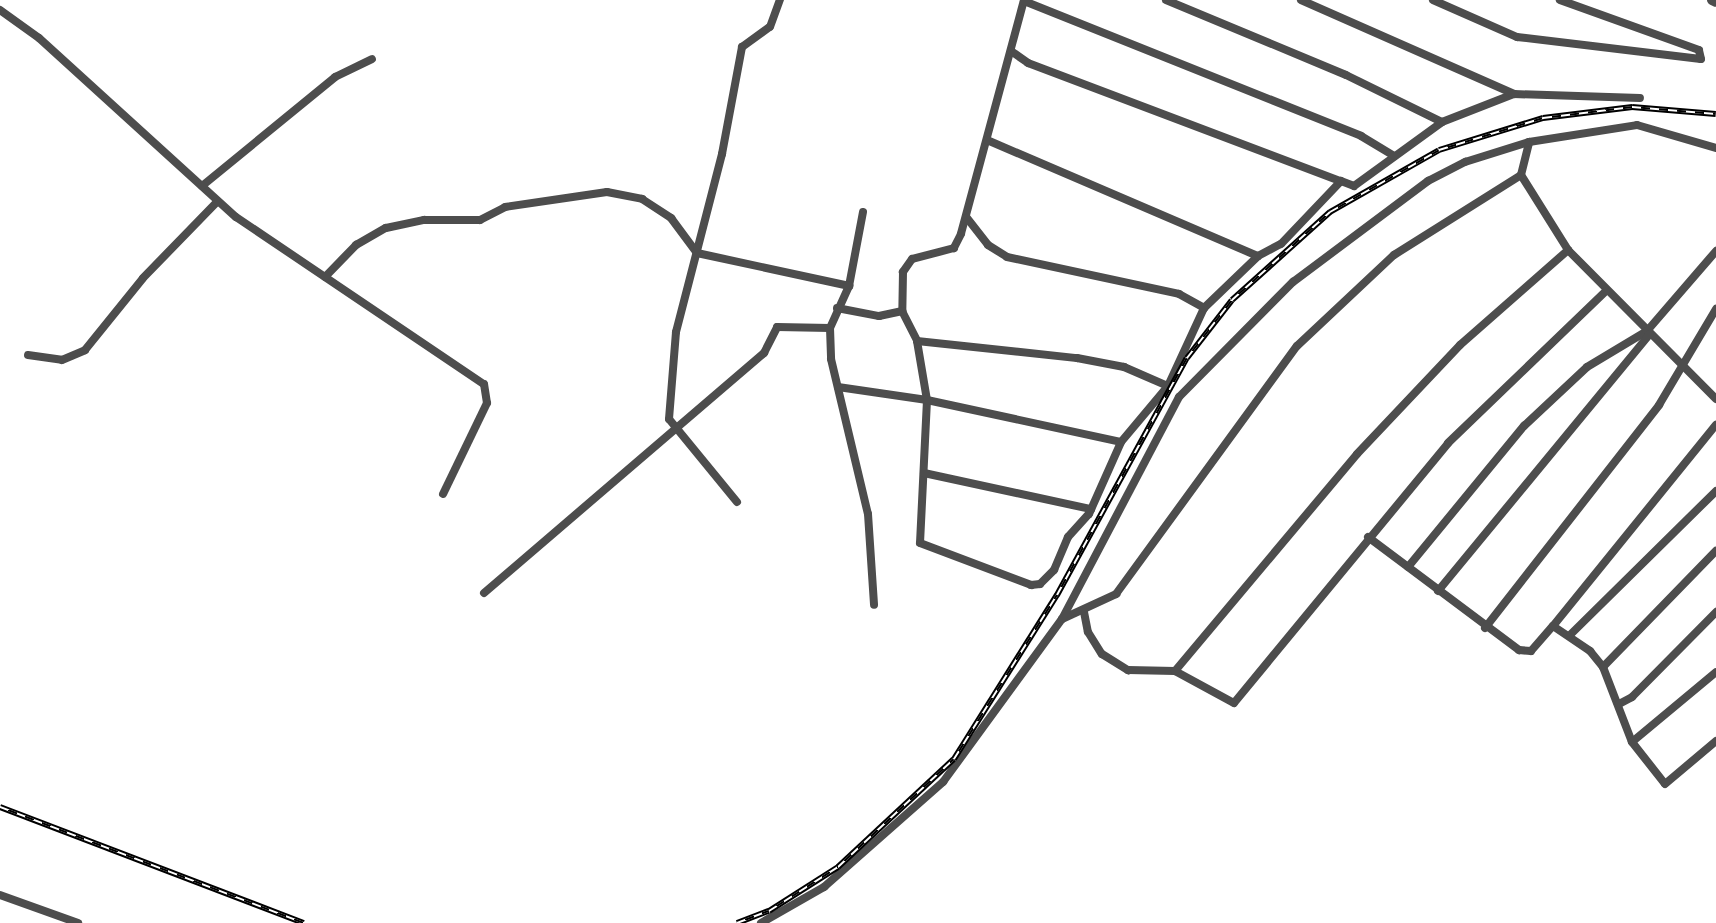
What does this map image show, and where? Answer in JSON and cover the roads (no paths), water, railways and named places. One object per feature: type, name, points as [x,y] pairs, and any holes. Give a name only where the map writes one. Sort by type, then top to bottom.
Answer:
[{"type":"street","points":[[737,502],[674,429],[669,408],[676,332],[697,253],[742,47],[770,27],[780,0]]},
{"type":"street","points":[[1166,0],[1346,75],[1442,122]]},
{"type":"street","points":[[1301,0],[1514,94],[1640,98]]},
{"type":"street","points":[[1433,0],[1517,37],[1701,59],[1699,50],[1560,0]]},
{"type":"street","points":[[1341,181],[1281,244],[1258,256],[1204,308],[1168,386],[1121,442],[1091,509],[1068,537],[1047,580],[1031,585],[920,543],[927,400],[917,341],[902,311],[903,272],[912,259],[954,248],[967,218],[1024,1],[1361,136],[1394,156]]},
{"type":"street","points":[[0,10],[39,38],[218,201],[484,384],[489,392],[443,494]]},
{"type":"street","points":[[1011,51],[1028,63],[1354,186],[1442,122],[1514,94]]},
{"type":"street","points":[[202,186],[335,77],[372,59]]},
{"type":"street","points":[[761,923],[824,887],[943,782],[1062,619],[1179,397],[1293,282],[1428,181],[1465,162],[1529,142],[1637,125],[1716,148]]},
{"type":"street","points":[[987,140],[1258,256]]},
{"type":"street","points":[[1062,619],[1084,612],[1116,594],[1297,346],[1394,255],[1521,175],[1529,142]]},
{"type":"street","points":[[1521,175],[1568,250],[1683,368],[1715,394]]},
{"type":"street","points":[[325,277],[356,245],[386,228],[424,220],[480,220],[505,207],[607,192],[642,199],[671,218],[697,253],[849,286]]},
{"type":"street","points":[[28,355],[62,360],[85,350],[143,278],[218,201]]},
{"type":"street","points":[[863,212],[849,286],[830,328],[838,387],[868,514],[874,605]]},
{"type":"street","points":[[967,218],[988,245],[1007,257],[1179,294],[1204,308]]},
{"type":"street","points":[[1175,671],[1357,454],[1460,345],[1568,250]]},
{"type":"street","points":[[1438,591],[1605,395],[1648,332],[1716,251]]},
{"type":"street","points":[[1084,612],[1088,632],[1102,654],[1128,670],[1175,671],[1234,703],[1448,443],[1606,291]]},
{"type":"street","points":[[837,308],[879,316],[902,311]]},
{"type":"street","points":[[1485,628],[1634,440],[1683,368],[1716,309]]},
{"type":"street","points":[[484,593],[764,353],[777,327],[830,328]]},
{"type":"street","points":[[1408,567],[1524,426],[1587,367],[1648,332]]},
{"type":"street","points":[[917,341],[1077,358],[1124,367],[1168,386]]},
{"type":"street","points":[[838,387],[927,400],[1121,442]]},
{"type":"street","points":[[1368,537],[1485,628],[1525,653],[1553,626],[1716,425]]},
{"type":"street","points":[[924,473],[1091,509]]},
{"type":"street","points":[[1570,635],[1716,491]]},
{"type":"street","points":[[1603,667],[1716,551]]},
{"type":"street","points":[[1619,704],[1632,697],[1716,612]]},
{"type":"street","points":[[1553,626],[1570,635],[1603,667],[1632,742],[1665,784],[1716,741]]},
{"type":"street","points":[[1632,742],[1716,672]]},
{"type":"street","points":[[0,895],[78,923]]},
{"type":"railway","points":[[737,923],[769,911],[838,867],[954,759],[1057,595],[1187,358],[1232,300],[1330,212],[1439,150],[1543,118],[1632,107],[1716,114]]},
{"type":"railway","points":[[0,807],[304,923]]}]
